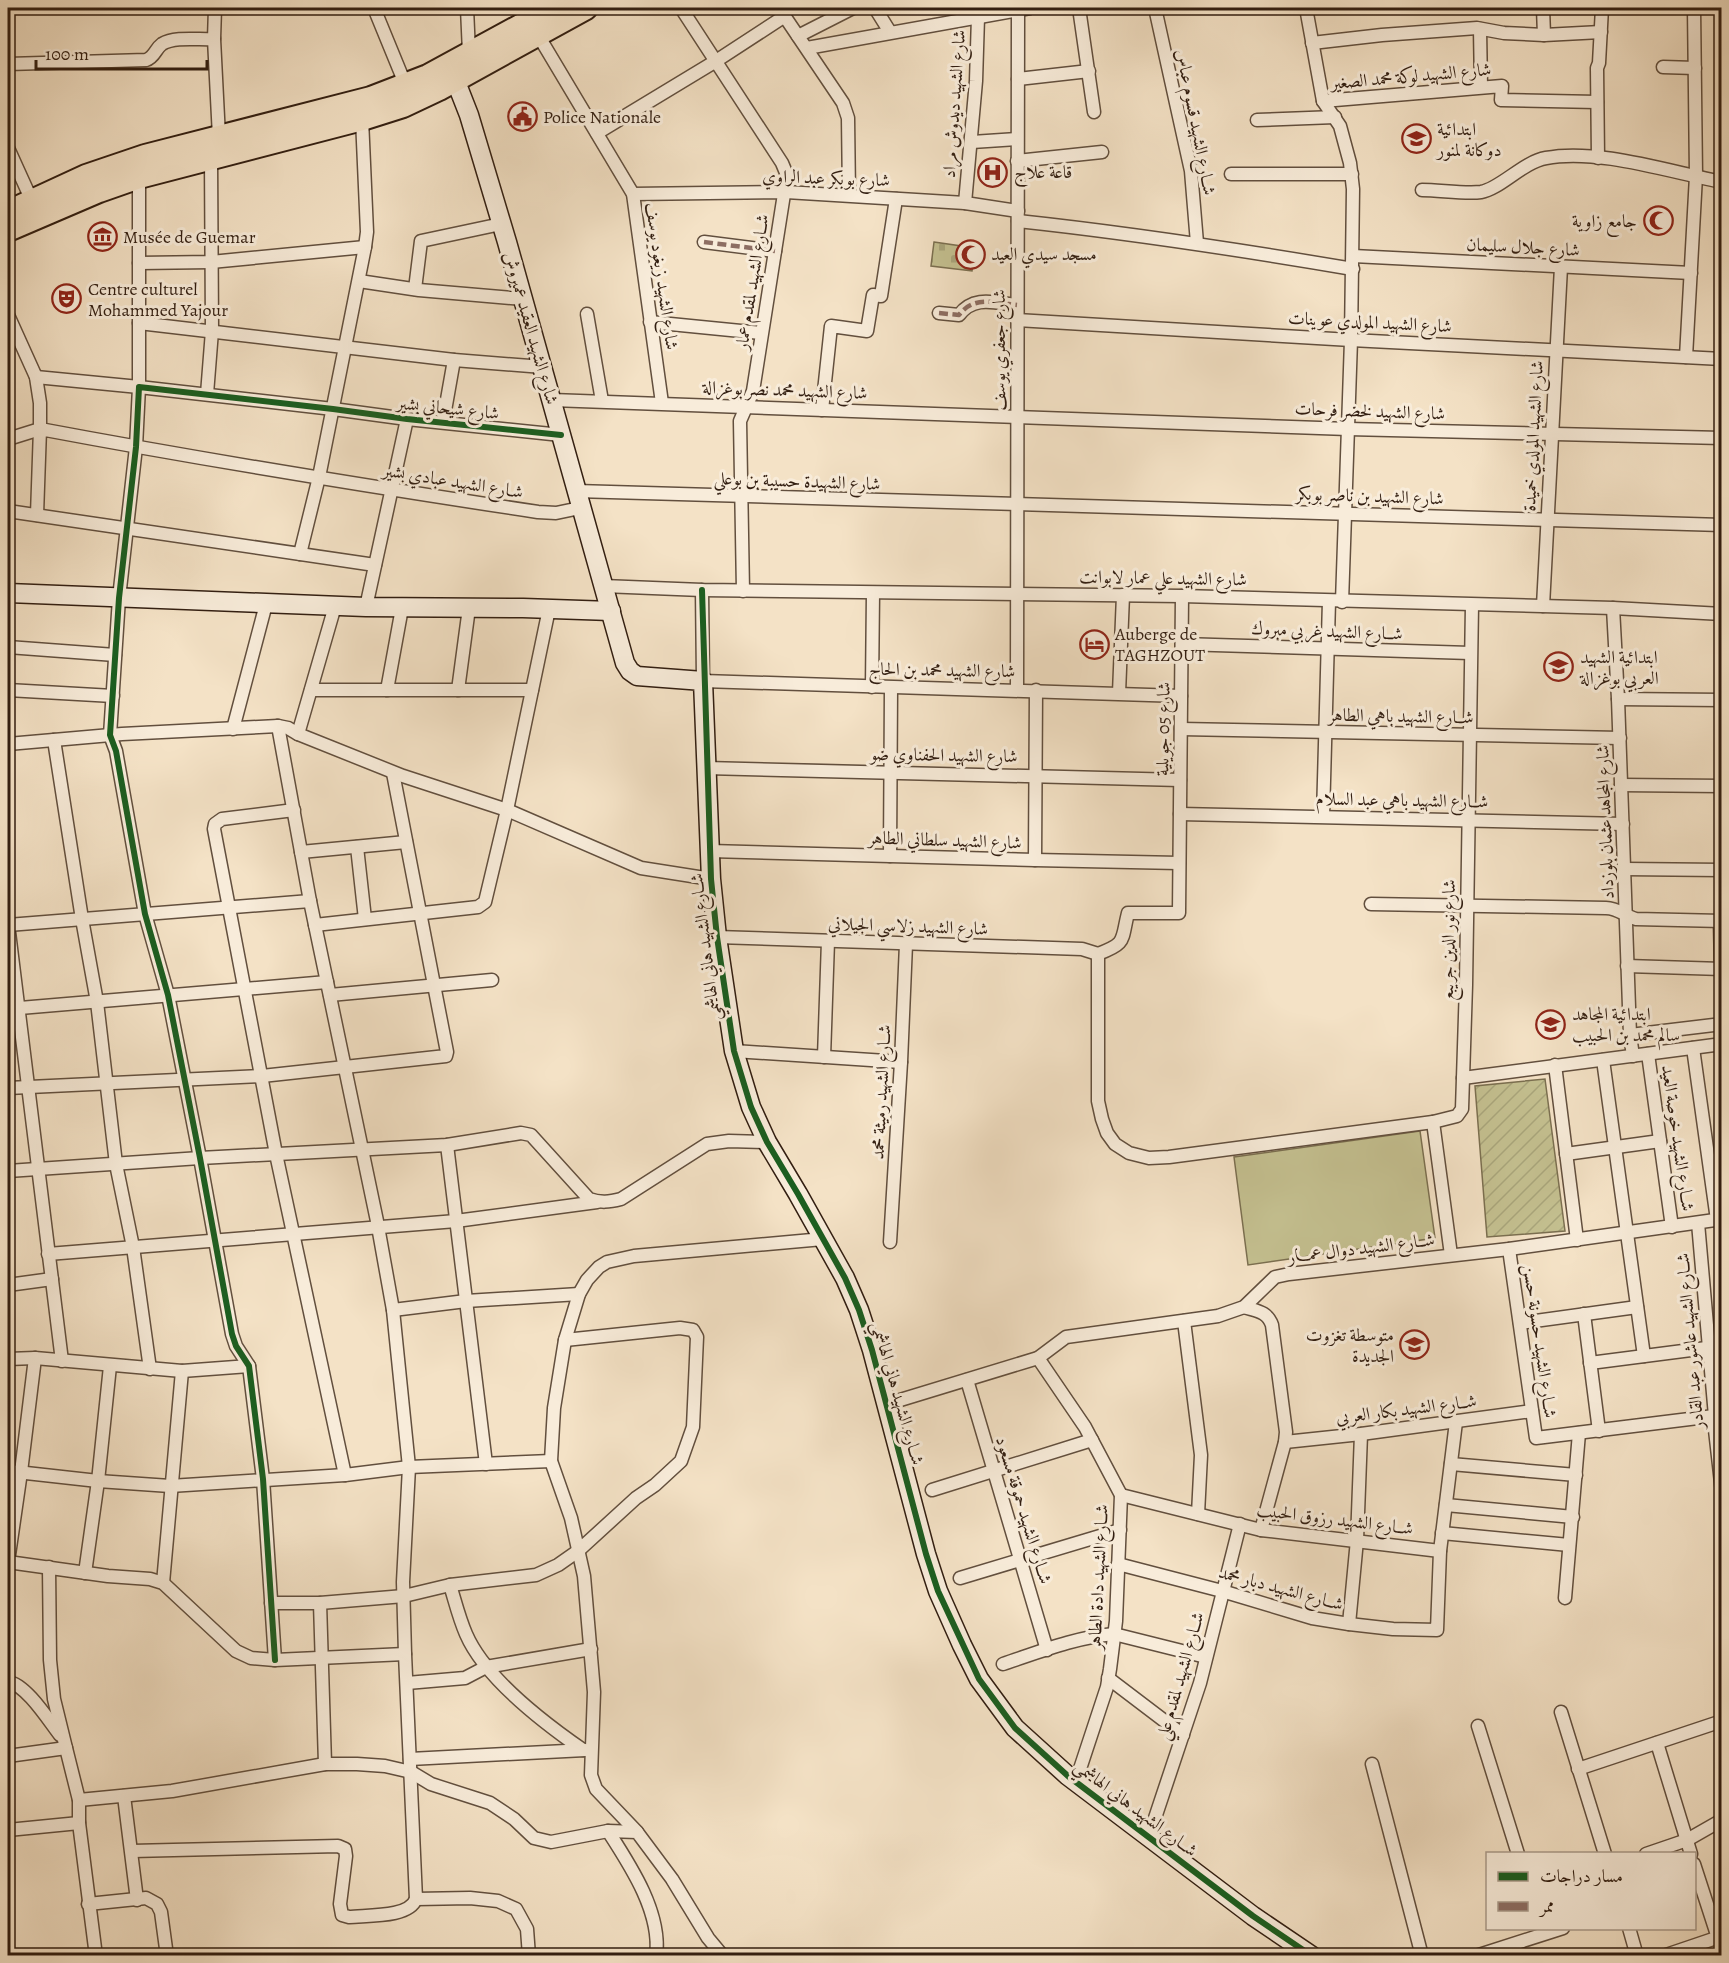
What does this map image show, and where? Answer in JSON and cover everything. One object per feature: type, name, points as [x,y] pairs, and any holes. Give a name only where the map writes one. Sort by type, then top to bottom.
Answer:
[{"type":"highway","points":[[8,230],[99,191],[139,177],[362,119],[403,106],[443,77],[469,53],[552,8]]},
{"type":"highway","points":[[8,212],[86,176],[145,156],[371,98],[443,77],[538,35],[586,8]]},
{"type":"street","points":[[215,8],[214,39],[219,137]]},
{"type":"street","points":[[374,8],[406,86]]},
{"type":"street","points":[[467,8],[469,53]]},
{"type":"street","name":"شــارع الشهيد لمقدم عمار","points":[[681,8],[782,163],[787,175],[753,391],[740,421],[743,591]]},
{"type":"street","points":[[798,36],[853,8]]},
{"type":"street","points":[[875,8],[890,32]]},
{"type":"street","points":[[1079,8],[1094,112]]},
{"type":"street","name":"شــارع الشهيد قسوم عباس","points":[[1155,8],[1191,171],[1197,243]]},
{"type":"street","points":[[1306,8],[1323,101],[1337,119],[1352,174],[1353,189],[1353,269],[1342,602]]},
{"type":"street","points":[[1544,8],[1544,34]]},
{"type":"street","points":[[1598,158],[1597,68],[1602,8]]},
{"type":"street","points":[[1686,357],[1696,176],[1694,8]]},
{"type":"street","points":[[807,48],[976,12],[1024,9]]},
{"type":"street","name":"شارع جعفري يوسف","points":[[1017,690],[1017,139],[1018,79],[1024,9]]},
{"type":"street","points":[[597,133],[716,61],[782,12],[843,103],[848,118],[849,195]]},
{"type":"street","name":"شارع الشهيد ديدوش مراد","points":[[965,203],[976,81],[976,12]]},
{"type":"street","points":[[1312,43],[1382,34],[1480,29],[1504,33],[1544,34],[1601,32]]},
{"type":"street","points":[[1480,29],[1481,87]]},
{"type":"street","name":"شارع الشهيد زيغود يوسف","points":[[538,35],[633,194],[662,403]]},
{"type":"street","points":[[8,64],[146,60],[152,58],[164,43],[214,39]]},
{"type":"street","points":[[1663,67],[1695,68]]},
{"type":"street","points":[[1018,79],[1089,71]]},
{"type":"street","name":"شارع الشهيد العقيد عميروش","points":[[443,77],[469,115],[524,299],[625,663],[637,676],[703,681]]},
{"type":"street","name":"شارع الشهيد لوكة محمد الصغير","points":[[1323,101],[1502,86],[1502,100],[1597,102]]},
{"type":"street","points":[[300,554],[320,477],[365,247],[367,232],[362,119]]},
{"type":"street","points":[[1257,120],[1337,119]]},
{"type":"street","points":[[972,142],[1017,139]]},
{"type":"street","points":[[8,148],[32,201]]},
{"type":"street","points":[[1017,161],[1102,152]]},
{"type":"street","points":[[1422,190],[1482,192],[1520,169],[1543,158],[1557,156],[1623,161],[1722,182]]},
{"type":"street","points":[[207,394],[212,331],[211,158]]},
{"type":"street","points":[[1231,174],[1352,174]]},
{"type":"street","points":[[139,177],[140,387],[136,447],[119,598],[111,735],[116,751],[145,914],[168,995],[234,1340],[249,1366],[263,1479],[275,1660]]},
{"type":"street","name":"شارع بوبكر عبد الراوي","points":[[633,194],[786,192],[849,195],[965,203],[1018,216]]},
{"type":"street","points":[[822,410],[831,326],[867,331],[873,295],[881,296],[896,199]]},
{"type":"street","points":[[1018,216],[1353,269]]},
{"type":"street","points":[[415,289],[421,241],[501,224]]},
{"type":"street","points":[[704,242],[775,251]]},
{"type":"street","points":[[139,263],[212,262],[365,247]]},
{"type":"street","name":"شارع جلال سليمان","points":[[1353,256],[1691,273]]},
{"type":"street","name":"شارع الشهيد المولدي خميدة","points":[[1543,606],[1561,267]]},
{"type":"street","points":[[359,281],[415,289],[524,299]]},
{"type":"street","points":[[939,313],[959,315],[965,307],[975,302],[1017,305]]},
{"type":"street","points":[[587,314],[602,401]]},
{"type":"street","points":[[8,315],[36,377],[40,403],[37,515]]},
{"type":"street","name":"شارع الشهيد المولدي عوينات","points":[[1017,320],[1722,359]]},
{"type":"street","points":[[650,322],[761,333]]},
{"type":"street","points":[[139,323],[454,360],[543,367]]},
{"type":"street","points":[[443,422],[454,360]]},
{"type":"street","name":"شارع شيحاني بشير","points":[[36,377],[207,394],[407,419],[561,435]]},
{"type":"street","name":"شارع الشهيد محمد نصر بوغزالة","points":[[552,400],[1017,416]]},
{"type":"street","name":"شارع الشهيد لخضر فرحات","points":[[1017,416],[1348,429],[1722,438]]},
{"type":"street","points":[[366,608],[407,419]]},
{"type":"street","points":[[8,439],[40,429]]},
{"type":"street","name":"شـارع الشهيد عبادي بشير","points":[[40,429],[392,490],[538,512],[556,513],[578,500]]},
{"type":"street","name":"شارع الشهيدة حسيبة بن بوعلي","points":[[578,500],[742,497],[1018,506]]},
{"type":"street","name":"شارع الشهيد بن ناصر بوبكر","points":[[1018,506],[1345,513],[1722,525]]},
{"type":"street","points":[[8,511],[375,565]]},
{"type":"street","name":"شارع الشهيد علي عمار لابوانت","points":[[603,586],[743,591],[1182,596],[1613,608],[1722,614]]},
{"type":"street","name":"شــارع الشهيد هاني الهاشمي","points":[[702,590],[703,681],[711,879],[734,1051],[751,1107],[767,1142],[845,1278],[859,1310],[935,1582],[979,1679],[1015,1728],[1076,1781],[1253,1916],[1312,1956]]},
{"type":"street","points":[[8,593],[366,608],[611,611]]},
{"type":"street","points":[[872,687],[873,593]]},
{"type":"street","points":[[1119,693],[1123,595]]},
{"type":"street","name":"شارع 05 جويلية","points":[[1098,954],[1121,943],[1128,913],[1179,914],[1182,596]]},
{"type":"street","points":[[1323,816],[1329,601]]},
{"type":"street","points":[[232,729],[266,604]]},
{"type":"street","name":"شارع نور الدين جريبع","points":[[1433,1122],[1457,1116],[1460,1112],[1463,1078],[1472,605]]},
{"type":"street","points":[[298,734],[335,606]]},
{"type":"street","points":[[387,690],[402,608]]},
{"type":"street","points":[[458,690],[469,608]]},
{"type":"street","name":"شارع المجاهد عثمان بلوزداد","points":[[1613,608],[1620,738],[1630,1035],[1634,1056]]},
{"type":"street","points":[[315,925],[478,907],[485,902],[507,810],[549,609]]},
{"type":"street","name":"شــارع الشهيد غربي مبروك","points":[[1182,644],[1470,652]]},
{"type":"street","points":[[8,647],[115,655]]},
{"type":"street","name":"شارع الشهيد محمد بن الحاج","points":[[703,681],[1181,696]]},
{"type":"street","points":[[890,856],[891,688]]},
{"type":"street","points":[[8,690],[113,696]]},
{"type":"street","points":[[311,690],[532,690]]},
{"type":"street","points":[[1035,860],[1036,690]]},
{"type":"street","points":[[1618,699],[1722,700]]},
{"type":"street","points":[[132,1851],[338,1846],[345,1849],[346,1856],[340,1904],[342,1915],[348,1917],[400,1913],[409,1909],[416,1899],[403,1582],[409,1467],[393,1310],[363,1149],[310,902],[278,726]]},
{"type":"street","points":[[8,744],[111,735],[278,726],[288,728],[393,773],[507,810],[641,868],[711,879]]},
{"type":"street","name":"شــارع الشهيد باهي الطاهر","points":[[1181,729],[1620,738]]},
{"type":"street","points":[[54,740],[97,1002],[116,1164],[133,1247],[150,1369]]},
{"type":"street","name":"شارع الشهيد الحفناوي ضو","points":[[706,768],[1180,780]]},
{"type":"street","points":[[8,1088],[262,1076],[446,1056],[435,985],[393,773]]},
{"type":"street","points":[[1621,785],[1722,786]]},
{"type":"street","points":[[294,810],[222,819],[215,824],[214,829],[276,1154],[345,1475]]},
{"type":"street","name":"شــارع الشهيد باهي عبد السلام","points":[[1180,814],[1623,824]]},
{"type":"street","points":[[301,852],[406,842]]},
{"type":"street","points":[[357,847],[365,919]]},
{"type":"street","name":"شارع الشهيد سلطاني الطاهر","points":[[710,851],[1179,863]]},
{"type":"street","points":[[1625,869],[1722,870]]},
{"type":"street","points":[[62,1361],[28,1088],[13,1008],[8,924],[310,902]]},
{"type":"street","points":[[1371,904],[1615,908],[1636,919],[1721,921],[1721,969],[1627,966]]},
{"type":"street","name":"شارع الشهيد زلاسي الجيلاني","points":[[717,937],[1082,949],[1098,954]]},
{"type":"street","points":[[824,1057],[828,941]]},
{"type":"street","name":"شــارع الشهيد رميثة محمد","points":[[890,1242],[902,1062],[906,944]]},
{"type":"street","points":[[1098,954],[1098,1101],[1107,1133],[1115,1143],[1129,1153],[1149,1158],[1169,1157],[1433,1122],[1451,1255]]},
{"type":"street","points":[[330,995],[492,980]]},
{"type":"street","points":[[13,1008],[327,982]]},
{"type":"street","points":[[1630,1035],[1722,1024]]},
{"type":"street","points":[[1463,1078],[1722,1044]]},
{"type":"street","points":[[1693,1048],[1719,1220]]},
{"type":"street","points":[[734,1051],[902,1062]]},
{"type":"street","name":"شــارع الشهيد خوصة العيد","points":[[1648,1054],[1672,1227]]},
{"type":"street","points":[[1603,1060],[1644,1356]]},
{"type":"street","points":[[1555,1065],[1577,1239]]},
{"type":"street","points":[[8,1171],[447,1145],[521,1133],[531,1135],[589,1199],[598,1202]]},
{"type":"street","points":[[48,1254],[456,1221],[608,1202],[621,1199],[707,1144],[729,1141],[767,1142]]},
{"type":"street","points":[[1566,1154],[1660,1141]]},
{"type":"street","points":[[447,1145],[486,1464]]},
{"type":"street","name":"شــارع الشهيد دوال عمـــار","points":[[887,1404],[1038,1358],[1066,1337],[1218,1317],[1244,1307],[1275,1278],[1289,1274],[1509,1249],[1719,1220]]},
{"type":"street","name":"شــارع الشهيد عاشور عبد القادر","points":[[1698,1223],[1715,1347],[1718,1416],[1715,1430],[1722,1492]]},
{"type":"street","points":[[723,1956],[708,1938],[672,1879],[637,1832],[596,1789],[591,1775],[587,1750],[594,1692],[584,1576],[571,1518],[551,1461],[554,1408],[565,1340],[579,1294],[599,1266],[618,1259],[646,1255],[823,1239]]},
{"type":"street","name":"شــارع الشهيد حسونة حسن","points":[[1509,1249],[1536,1438],[1579,1433]]},
{"type":"street","points":[[8,1285],[52,1279]]},
{"type":"street","points":[[393,1310],[466,1301],[579,1294]]},
{"type":"street","points":[[1244,1307],[1264,1313],[1272,1324],[1286,1432],[1261,1530]]},
{"type":"street","points":[[1520,1323],[1637,1307]]},
{"type":"street","points":[[1584,1314],[1599,1431]]},
{"type":"street","points":[[1184,1321],[1201,1455],[1198,1514]]},
{"type":"street","points":[[271,1603],[320,1603],[404,1596],[450,1586],[536,1575],[558,1565],[578,1551],[636,1498],[655,1485],[681,1461],[693,1427],[697,1336],[693,1330],[680,1328],[565,1340]]},
{"type":"street","points":[[1590,1363],[1715,1347]]},
{"type":"street","points":[[8,1359],[35,1358],[182,1371],[249,1366]]},
{"type":"street","points":[[35,1358],[8,1562],[85,1574],[163,1582],[236,1651],[251,1658],[275,1660],[405,1654]]},
{"type":"street","name":"شــارع الشهيد دادة الطاهر","points":[[1038,1358],[1092,1440],[1121,1495],[1114,1634],[1107,1687],[1076,1781]]},
{"type":"street","points":[[85,1574],[98,1481],[110,1366]]},
{"type":"street","points":[[163,1582],[182,1371]]},
{"type":"street","name":"شــارع الشهيد حموقة مسعود","points":[[967,1380],[1047,1650]]},
{"type":"street","name":"شــارع الشهيد بكار العربي","points":[[1285,1442],[1532,1411]]},
{"type":"street","points":[[1565,1598],[1579,1433],[1718,1416]]},
{"type":"street","points":[[1440,1551],[1456,1422]]},
{"type":"street","points":[[1349,1624],[1357,1540],[1361,1434]]},
{"type":"street","points":[[932,1490],[1092,1440]]},
{"type":"street","points":[[8,1471],[170,1486],[345,1475],[409,1467],[551,1461]]},
{"type":"street","points":[[1451,1464],[1576,1475]]},
{"type":"street","name":"شــارع الشهيد رزوق الحبيب","points":[[1121,1495],[1261,1530],[1440,1551]]},
{"type":"street","points":[[1446,1505],[1572,1517]]},
{"type":"street","name":"شــارع الشهيد لمقدم علي","points":[[1149,1836],[1206,1657],[1240,1524]]},
{"type":"street","points":[[960,1578],[1120,1530]]},
{"type":"street","points":[[1442,1533],[1569,1545]]},
{"type":"street","name":"شــارع الشهيد دبار محمد","points":[[1118,1564],[1222,1591],[1312,1618],[1393,1629],[1437,1630],[1440,1551]]},
{"type":"street","points":[[49,1567],[50,1660],[54,1699],[79,1800],[79,1823],[96,1956]]},
{"type":"street","points":[[450,1586],[466,1634],[486,1667],[553,1730],[587,1750]]},
{"type":"street","points":[[320,1603],[325,1764]]},
{"type":"street","points":[[1003,1665],[1100,1635],[1114,1634],[1206,1657]]},
{"type":"street","points":[[407,1683],[465,1678],[486,1667],[591,1649]]},
{"type":"street","points":[[1108,1678],[1183,1735]]},
{"type":"street","points":[[8,1682],[13,1683],[27,1694],[64,1744]]},
{"type":"street","points":[[1561,1712],[1604,1852]]},
{"type":"street","points":[[1578,1769],[1722,1721]]},
{"type":"street","points":[[1478,1726],[1517,1852]]},
{"type":"street","points":[[1657,1743],[1690,1852]]},
{"type":"street","points":[[8,1756],[64,1744]]},
{"type":"street","points":[[79,1800],[172,1791],[325,1764],[410,1766],[587,1750]]},
{"type":"street","points":[[1372,1764],[1422,1956]]},
{"type":"street","points":[[410,1766],[432,1784],[490,1803],[514,1819],[534,1838],[551,1842],[608,1831],[637,1832]]},
{"type":"street","points":[[124,1796],[137,1900]]},
{"type":"street","points":[[1653,1852],[1687,1840],[1722,1820]]},
{"type":"street","points":[[8,1830],[79,1823]]},
{"type":"street","points":[[608,1831],[633,1870],[654,1921],[656,1956]]},
{"type":"street","points":[[1663,1956],[1720,1937],[1696,1866]]},
{"type":"street","points":[[88,1904],[146,1898],[158,1904],[167,1956]]},
{"type":"street","points":[[416,1899],[498,1900],[516,1909],[527,1929],[528,1956]]},
{"type":"street","points":[[1629,1930],[1637,1956]]},
{"type":"street","points":[[1476,1956],[1543,1931]]},
{"type":"street","points":[[8,1949],[10,1956]]},
{"type":"green space","points":[[934,242],[975,248],[972,271],[931,266]]},
{"type":"green space","points":[[1545,1079],[1565,1231],[1487,1237],[1475,1086]]},
{"type":"green space","points":[[1420,1131],[1435,1238],[1248,1265],[1234,1157]]},
{"type":"marked path","points":[[704,242],[775,251]]},
{"type":"marked path","points":[[939,313],[959,315],[971,305],[985,302],[1017,305]]},
{"type":"cycle path","points":[[275,1660],[263,1479],[249,1366],[236,1346],[232,1334],[168,995],[145,914],[116,751],[110,735],[119,598],[136,447],[139,387],[561,435]]},
{"type":"cycle path","points":[[702,590],[711,879],[734,1051],[751,1107],[767,1142],[845,1278],[859,1310],[938,1591],[979,1679],[1015,1728],[1068,1776],[1253,1916],[1312,1956]]},
{"type":"place","name":"Police Nationale","points":[[522,117]]},
{"type":"place","name":"ابتدائية دوكانة لمنور","points":[[1416,139]]},
{"type":"place","name":"قاعة علاج","points":[[993,172]]},
{"type":"place","name":"جامع زاوية","points":[[1658,221]]},
{"type":"place","name":"Musée de Guemar","points":[[102,237]]},
{"type":"place","name":"مسجد سيدي العيد","points":[[970,254]]},
{"type":"place","name":"Centre culturel Mohammed Yajour","points":[[67,299]]},
{"type":"place","name":"Auberge de TAGHZOUT","points":[[1094,644]]},
{"type":"place","name":"ابتدائية الشهيد العربي بوغزالة","points":[[1559,667]]},
{"type":"place","name":"ابتدائية المجاهد سالم محمد بن الحبيب","points":[[1551,1024]]},
{"type":"place","name":"متوسطة تغزوت الجديدة","points":[[1415,1345]]}]
